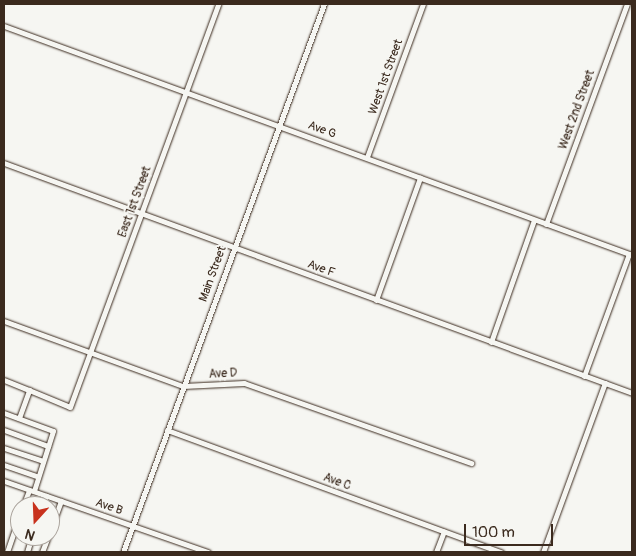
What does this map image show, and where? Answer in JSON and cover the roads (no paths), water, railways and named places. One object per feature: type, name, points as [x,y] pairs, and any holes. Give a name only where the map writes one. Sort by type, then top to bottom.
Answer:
[{"type":"street","name":"East 1st Street","points":[[29,390],[70,407],[218,4]]},
{"type":"street","name":"Main Street","points":[[123,552],[324,4]]},
{"type":"street","name":"West 1st Street","points":[[367,157],[423,4]]},
{"type":"street","name":"West 2nd Street","points":[[546,224],[627,4]]},
{"type":"street","name":"Ave G","points":[[4,26],[631,255]]},
{"type":"street","name":"Ave F","points":[[4,164],[632,393]]},
{"type":"street","points":[[376,300],[420,178]]},
{"type":"street","points":[[491,342],[534,220]]},
{"type":"street","points":[[584,376],[631,255]]},
{"type":"street","name":"Ave D","points":[[4,321],[183,386],[244,383],[471,463]]},
{"type":"street","points":[[4,380],[29,390],[19,418]]},
{"type":"street","points":[[543,552],[605,383]]},
{"type":"street","points":[[4,413],[53,431],[38,476],[28,496]]},
{"type":"street","points":[[4,430],[48,446]]},
{"type":"street","name":"Ave C","points":[[167,430],[501,552]]},
{"type":"street","points":[[4,448],[43,461]]},
{"type":"street","points":[[4,465],[38,476]]},
{"type":"street","name":"Ave B","points":[[4,481],[46,496]]},
{"type":"street","name":"Ave B","points":[[61,501],[208,552]]},
{"type":"street","points":[[436,552],[444,531]]}]
